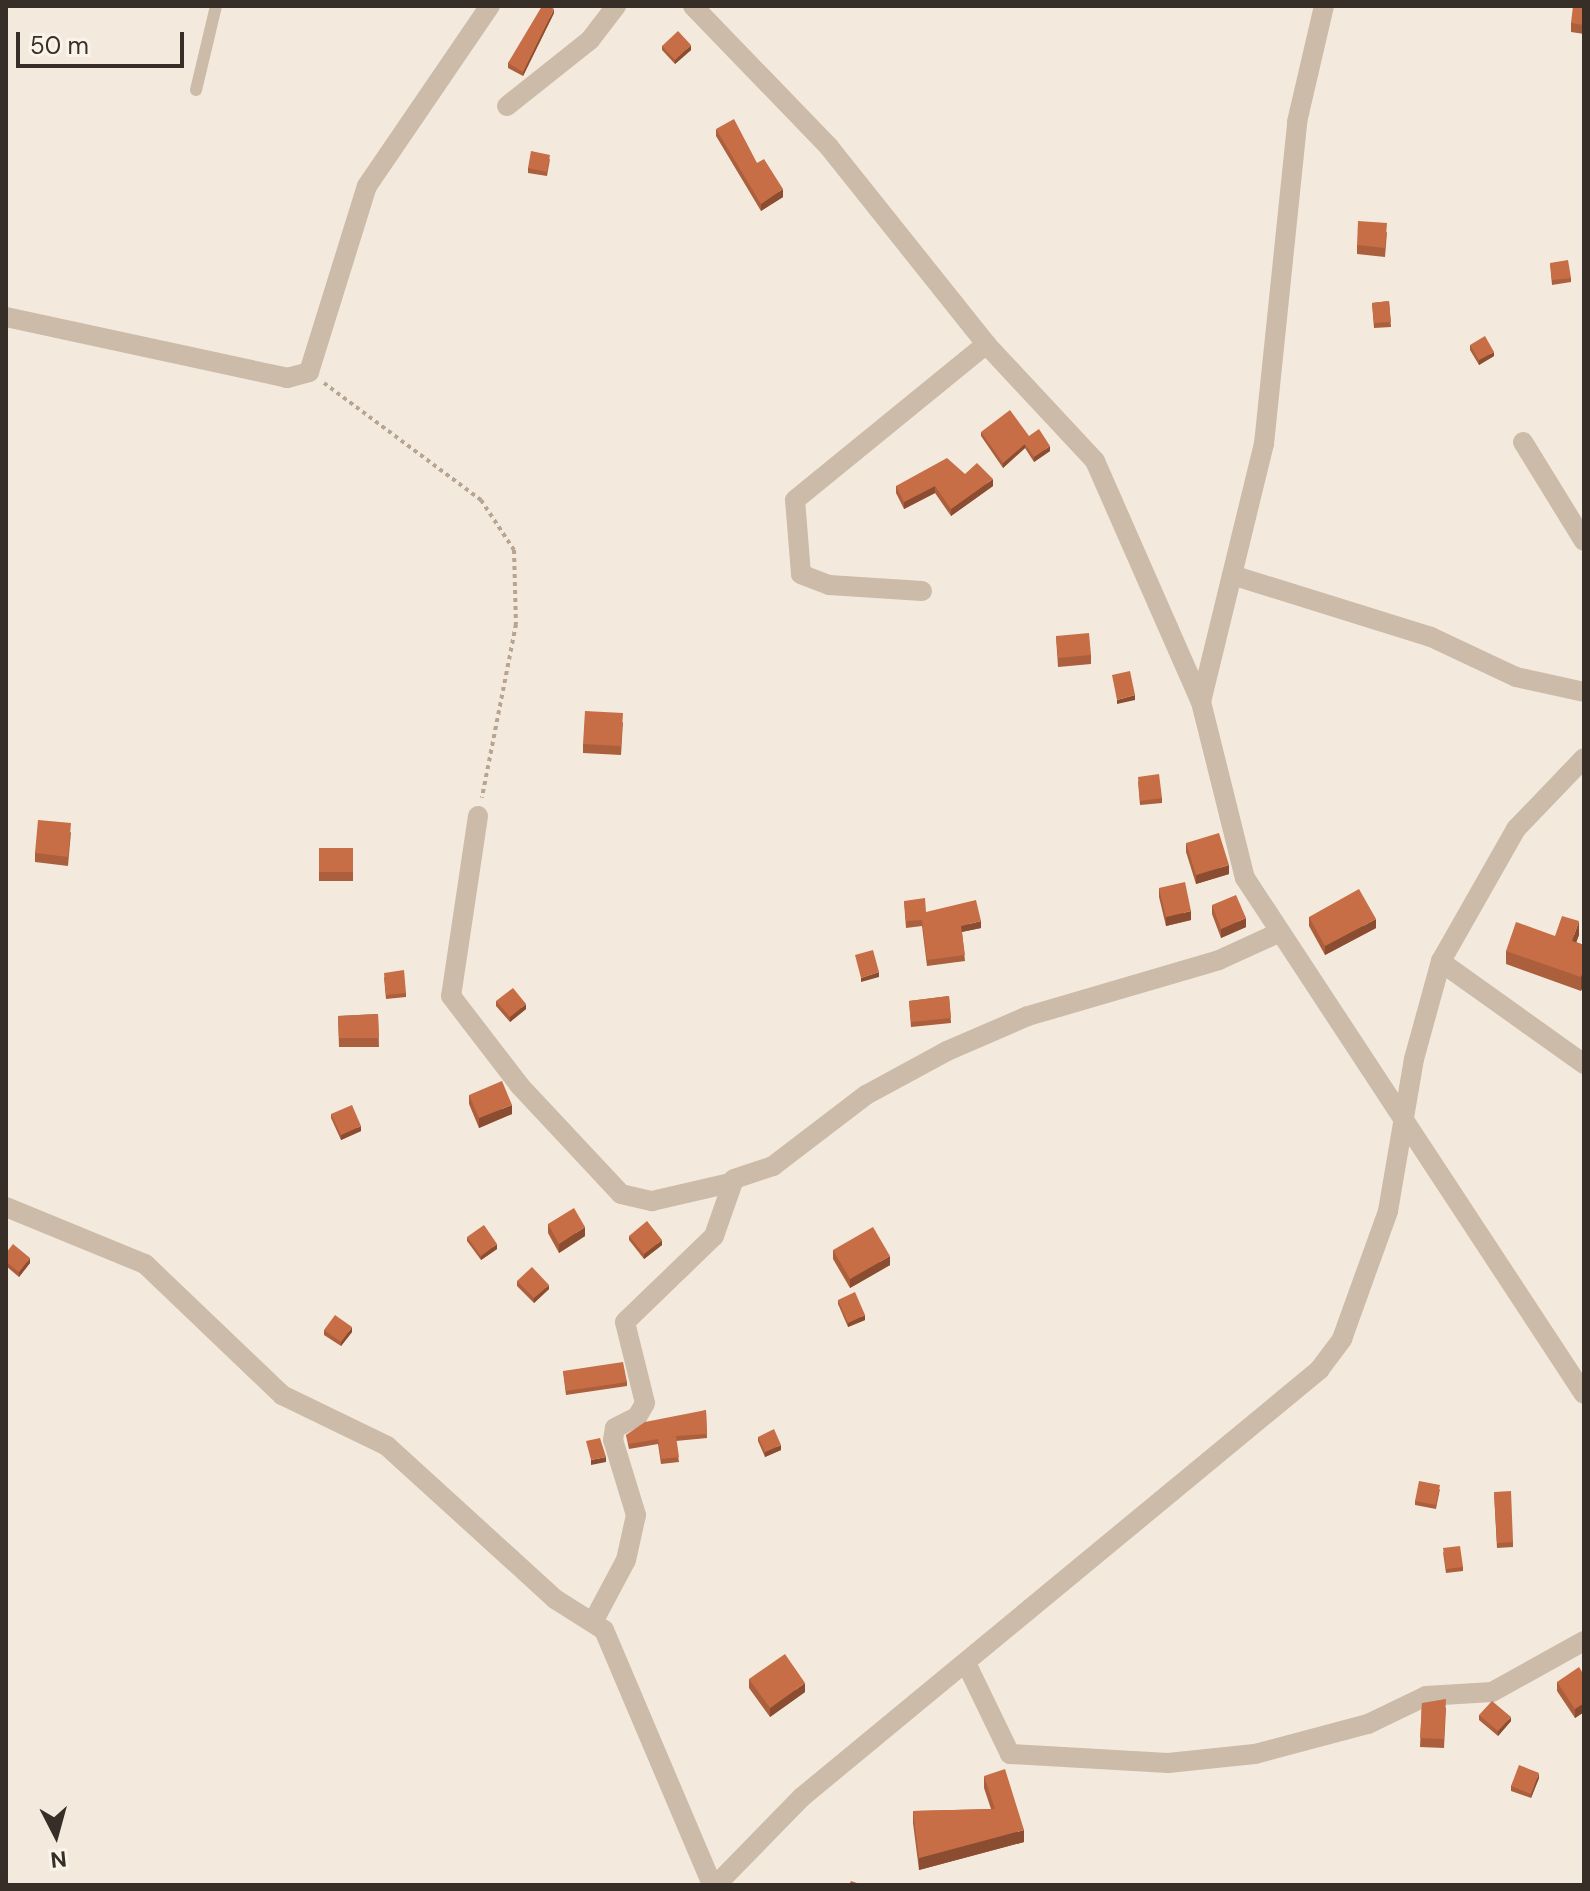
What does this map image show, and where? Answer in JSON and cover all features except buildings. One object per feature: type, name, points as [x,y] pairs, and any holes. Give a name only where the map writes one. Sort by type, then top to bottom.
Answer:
[{"type":"street","points":[[6,317],[287,378],[309,372],[367,186],[490,6]]},
{"type":"street","points":[[507,106],[590,40],[616,6]]},
{"type":"street","points":[[693,6],[829,147],[986,344],[1095,461],[1201,702],[1226,827],[1245,878],[1278,933],[1407,1122],[1584,1394]]},
{"type":"street","points":[[1201,702],[1264,444],[1297,122],[1324,6]]},
{"type":"street","points":[[922,591],[829,585],[801,574],[795,500],[986,344]]},
{"type":"street","points":[[1523,442],[1584,541]]},
{"type":"street","points":[[1232,575],[1431,637],[1516,677],[1584,692]]},
{"type":"street","points":[[6,1207],[145,1264],[282,1395],[387,1446],[555,1599],[593,1622],[622,1659],[714,1885],[802,1797],[1319,1370],[1359,1299],[1407,1122],[1414,1059],[1441,962],[1516,829],[1584,758]]},
{"type":"street","points":[[478,816],[451,996],[520,1086],[621,1194],[652,1201],[730,1183],[790,1155],[866,1095],[947,1051],[1028,1016],[1219,960],[1278,933]]},
{"type":"street","points":[[1441,962],[1584,1064]]},
{"type":"street","points":[[593,1622],[626,1560],[636,1515],[613,1440],[615,1428],[637,1417],[645,1403],[626,1319],[714,1236],[730,1183]]},
{"type":"street","points":[[966,1663],[1010,1754],[1168,1763],[1255,1754],[1368,1724],[1426,1696],[1492,1692],[1584,1641]]},
{"type":"lane","points":[[196,90],[216,6]]},
{"type":"path","points":[[309,372],[481,500],[514,550],[516,624],[478,816]]}]
